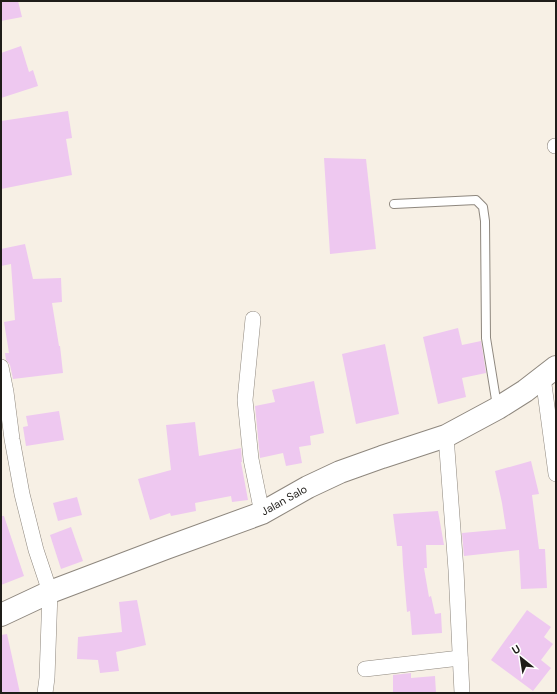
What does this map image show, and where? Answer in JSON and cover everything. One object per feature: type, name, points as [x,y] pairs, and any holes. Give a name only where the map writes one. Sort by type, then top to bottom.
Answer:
[{"type":"street","points":[[253,319],[245,400],[251,459],[262,513]]},
{"type":"street","points":[[1,367],[22,494],[36,550],[50,592],[46,693]]},
{"type":"street","name":"Jalan Salo","points":[[1,615],[50,592],[262,513],[308,487],[340,472],[446,436],[498,408],[525,391],[550,372]]},
{"type":"street","points":[[550,372],[556,474]]},
{"type":"street","points":[[446,436],[456,570],[462,693]]},
{"type":"street","points":[[365,669],[460,658]]},
{"type":"lane","points":[[394,204],[476,200],[483,207],[485,221],[486,338],[498,408]]},
{"type":"building","points":[[1,1],[18,1],[22,17],[1,21]]},
{"type":"building","points":[[21,46],[29,72],[33,70],[38,86],[1,98],[1,53]]},
{"type":"building","points":[[68,111],[72,138],[66,139],[72,175],[1,189],[1,121]]},
{"type":"building","points":[[324,158],[366,159],[376,249],[330,254]]},
{"type":"building","points":[[25,244],[33,279],[61,278],[62,302],[52,303],[60,346],[63,373],[13,379],[10,365],[6,360],[5,353],[9,353],[4,322],[15,320],[11,264],[1,266],[1,249]]},
{"type":"building","points":[[458,328],[462,345],[481,341],[486,373],[462,378],[466,397],[438,404],[423,337]]},
{"type":"building","points":[[385,344],[399,414],[356,424],[342,354]]},
{"type":"building","points":[[314,381],[324,433],[310,436],[311,445],[299,447],[302,463],[286,466],[283,453],[260,458],[255,406],[275,402],[272,390]]},
{"type":"building","points":[[59,411],[64,440],[26,446],[23,427],[28,426],[26,416]]},
{"type":"building","points":[[195,422],[199,456],[241,448],[241,462],[248,500],[232,502],[231,496],[195,503],[196,511],[171,516],[170,513],[150,520],[138,479],[171,470],[166,425]]},
{"type":"building","points":[[531,461],[539,494],[532,495],[539,549],[545,549],[547,588],[521,589],[519,550],[464,556],[462,533],[506,529],[495,471]]},
{"type":"building","points":[[77,497],[82,515],[58,521],[53,503]]},
{"type":"building","points":[[438,511],[444,545],[426,545],[427,568],[424,568],[429,597],[431,596],[435,614],[441,613],[442,633],[412,635],[410,611],[407,612],[402,546],[397,546],[393,514]]},
{"type":"building","points":[[1,516],[4,516],[24,576],[1,585]]},
{"type":"building","points":[[71,527],[83,561],[61,569],[50,535]]},
{"type":"building","points":[[137,600],[146,645],[116,652],[119,671],[100,673],[98,660],[77,659],[78,637],[122,632],[119,602]]},
{"type":"building","points":[[527,610],[551,627],[544,637],[553,644],[541,660],[551,668],[533,691],[491,660]]},
{"type":"building","points":[[7,634],[20,693],[1,693],[1,635]]},
{"type":"building","points":[[411,673],[411,678],[435,676],[436,693],[393,693],[393,675]]}]
